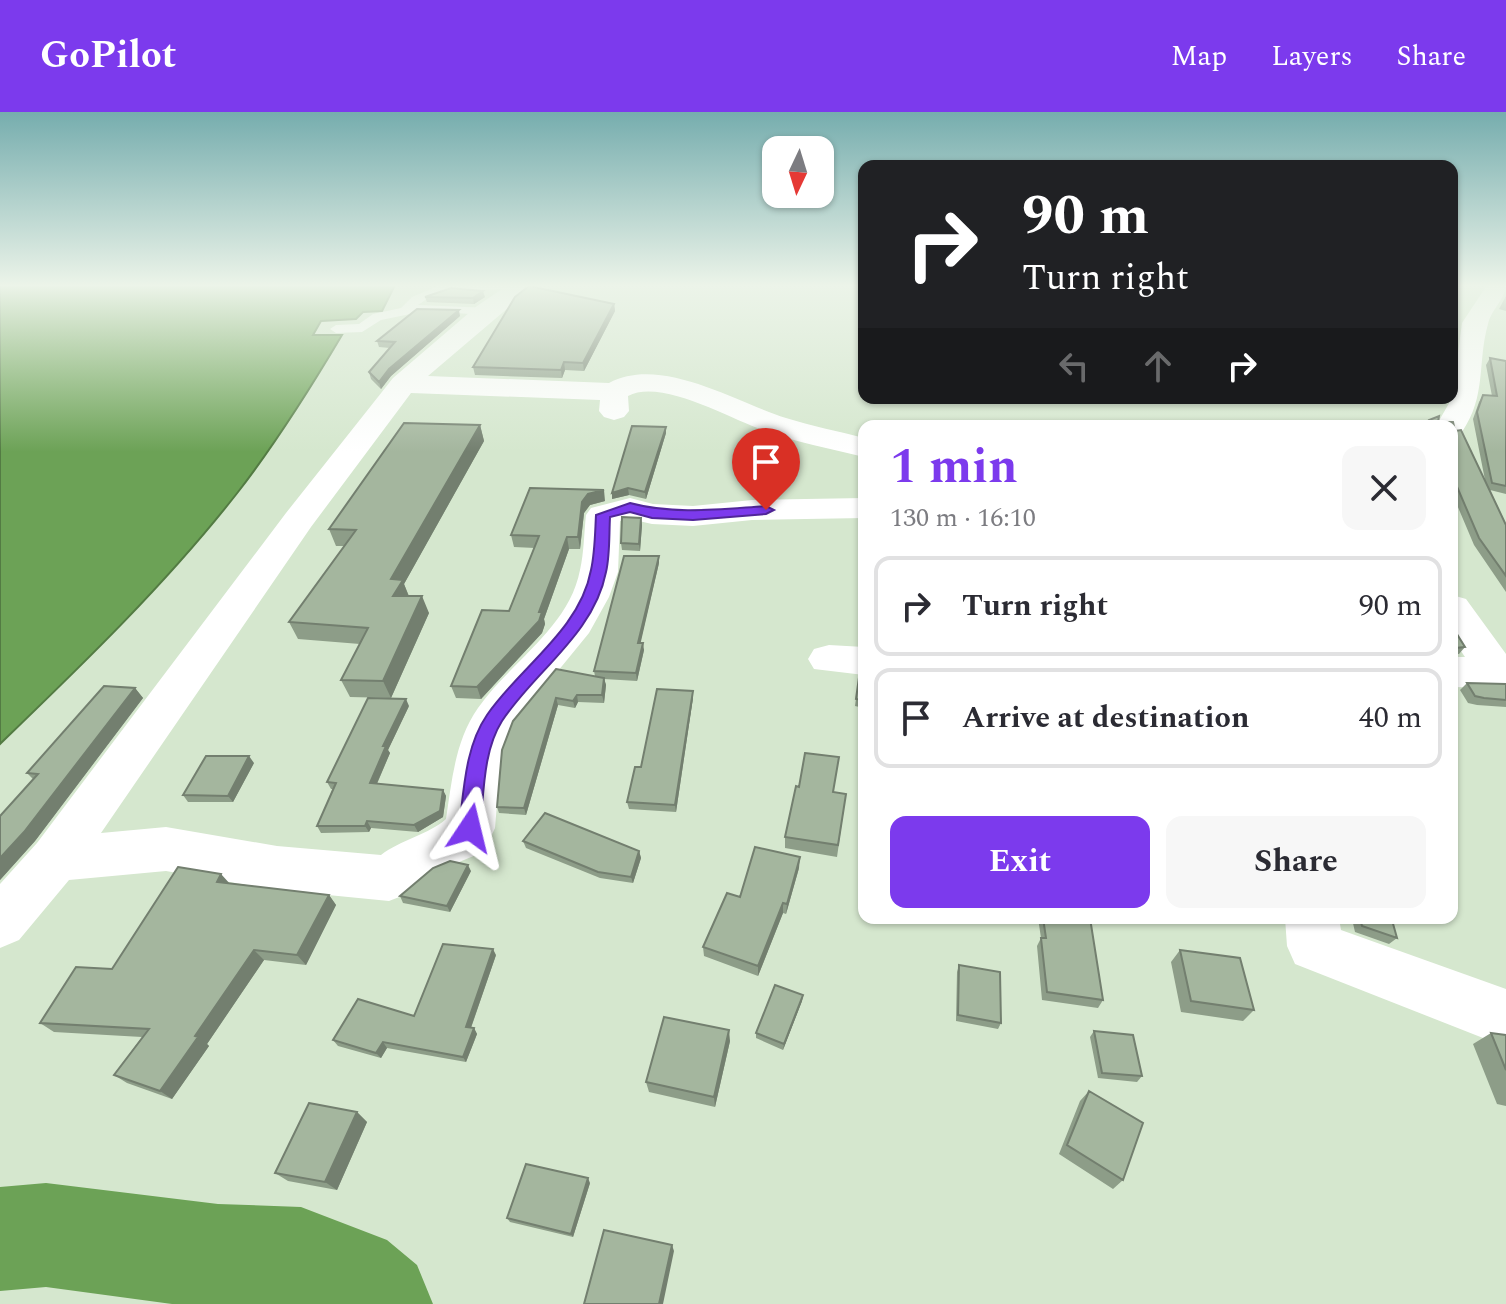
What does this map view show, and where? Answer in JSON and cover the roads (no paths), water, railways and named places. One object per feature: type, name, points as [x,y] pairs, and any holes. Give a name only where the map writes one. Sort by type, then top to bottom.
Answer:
[{"type":"street","points":[[0,923],[55,859],[298,520],[403,384],[449,341]]},
{"type":"street","points":[[1454,420],[1466,392],[1470,341]]},
{"type":"street","points":[[403,384],[614,402],[620,386],[631,383],[683,389],[772,423],[858,446]]},
{"type":"street","points":[[55,859],[166,849],[277,868],[389,878],[417,857],[458,840],[470,828],[478,756],[494,719],[575,624],[590,597],[599,572],[603,515],[630,508],[652,514],[693,516],[752,510],[858,508]]},
{"type":"street","points":[[1458,616],[1502,674]]},
{"type":"street","points":[[1458,672],[1502,674]]},
{"type":"street","points":[[1313,924],[1315,946],[1506,1018]]},
{"type":"waterway","points":[[0,1239],[46,1235],[218,1257],[301,1260],[349,1278],[378,1304]]}]
